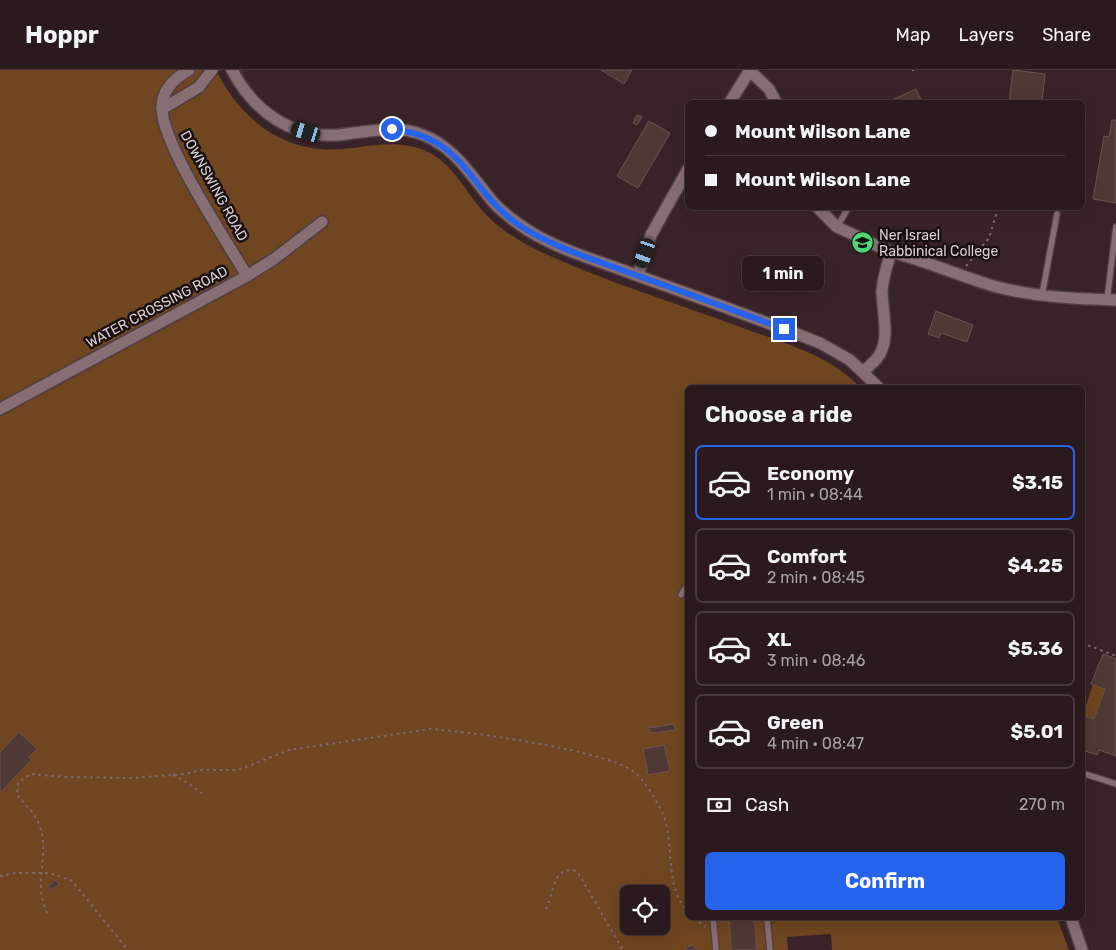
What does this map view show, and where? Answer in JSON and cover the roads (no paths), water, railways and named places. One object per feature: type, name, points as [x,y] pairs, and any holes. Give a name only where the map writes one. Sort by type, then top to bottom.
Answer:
[{"type":"street","points":[[162,109],[165,92],[178,77],[189,70]]},
{"type":"street","points":[[162,109],[199,87],[212,70]]},
{"type":"street","points":[[232,70],[256,105],[270,117],[296,129],[320,135],[392,129],[411,131],[433,140],[462,161],[493,201],[520,226],[546,241],[820,343],[850,360],[864,371],[876,385]]},
{"type":"street","points":[[731,100],[750,71],[770,89],[775,100]]},
{"type":"street","name":"DOWNSWING ROAD","points":[[162,109],[169,137],[247,276]]},
{"type":"street","points":[[638,275],[651,235],[685,174]]},
{"type":"street","points":[[820,210],[837,226],[891,252],[939,266],[995,286],[1042,295],[1111,300]]},
{"type":"street","name":"WATER CROSSING ROAD","points":[[0,409],[247,276],[274,259],[322,222]]},
{"type":"street","points":[[864,371],[880,354],[882,348],[884,339],[882,289],[885,270],[891,252]]},
{"type":"street","points":[[1072,920],[1082,950]]},
{"type":"lane","points":[[837,226],[847,210]]},
{"type":"lane","points":[[1042,295],[1057,214]]},
{"type":"lane","points":[[1111,300],[1116,227]]},
{"type":"lane","points":[[681,595],[685,589]]},
{"type":"lane","points":[[1085,774],[1116,784]]},
{"type":"lane","points":[[713,920],[716,950]]},
{"type":"lane","points":[[767,920],[770,950]]},
{"type":"place","name":"Ner Israel Rabbinical College","points":[[863,243]]}]
